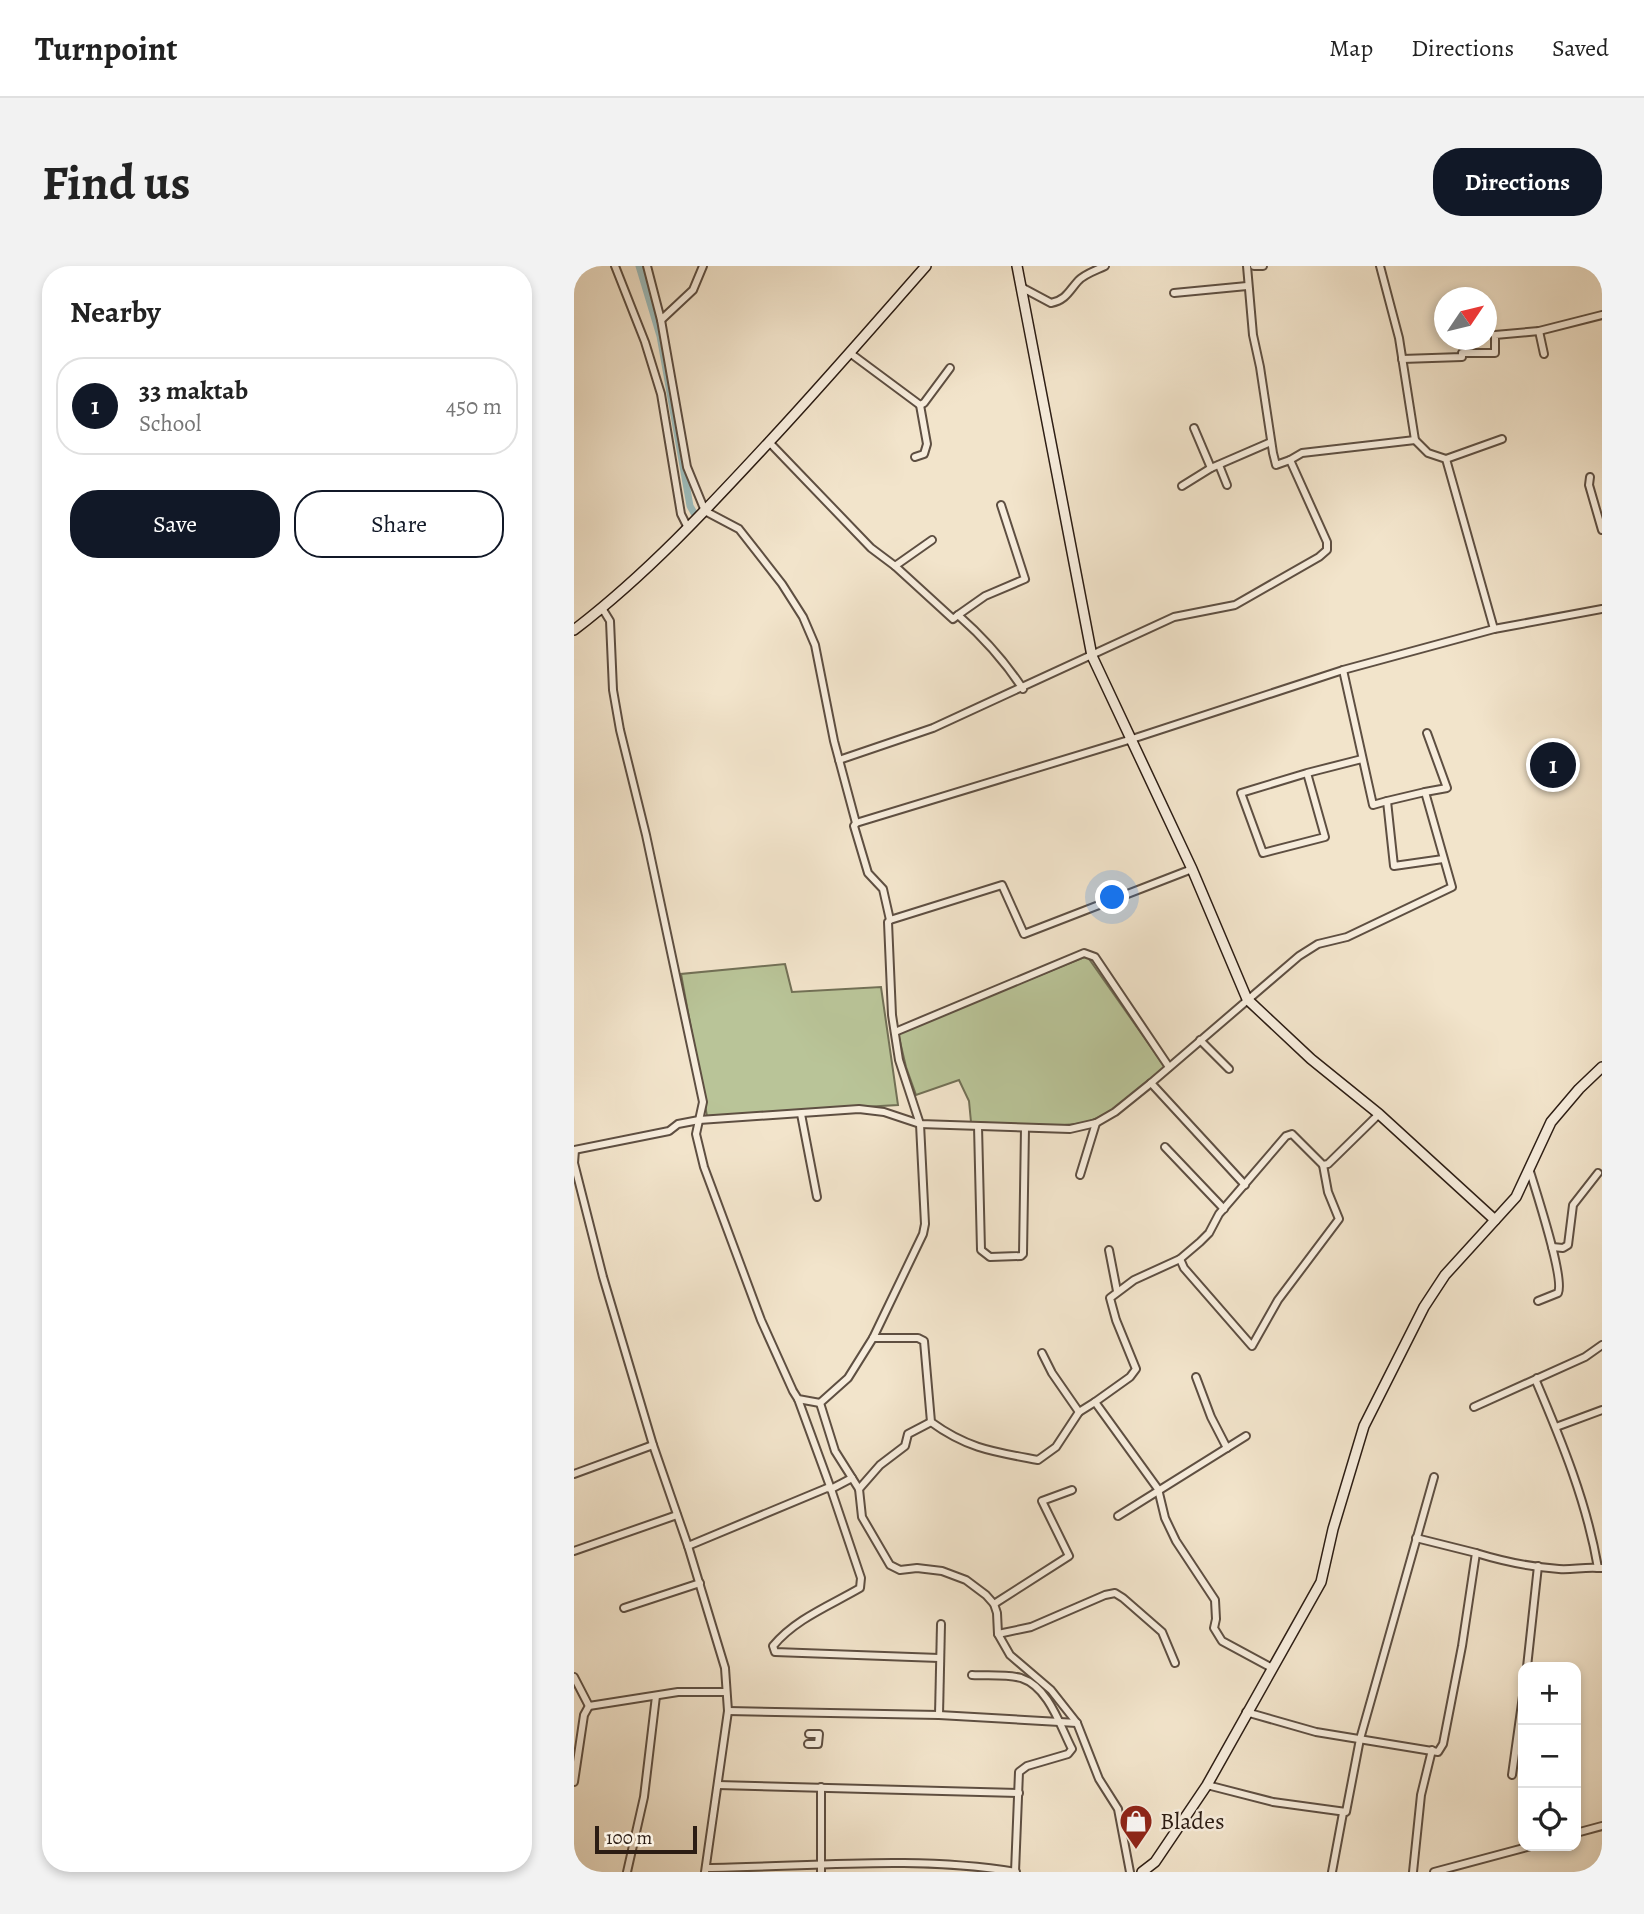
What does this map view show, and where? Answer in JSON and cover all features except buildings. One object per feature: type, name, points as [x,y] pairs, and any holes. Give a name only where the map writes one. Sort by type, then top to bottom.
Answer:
[{"type":"street","points":[[615,266],[645,342],[661,394],[681,514],[688,528]]},
{"type":"street","points":[[647,266],[661,320],[687,467],[705,511],[739,529],[782,584],[803,617],[815,645],[839,760],[856,823],[854,826],[868,873],[883,889],[890,920],[895,1032],[899,1060],[920,1124],[925,1224],[923,1234],[873,1338],[848,1378],[820,1404]]},
{"type":"street","points":[[661,320],[693,290],[703,266]]},
{"type":"street","points":[[574,629],[657,559],[705,511],[926,266]]},
{"type":"street","points":[[1017,266],[1092,656],[1192,869],[1248,999],[1311,1059],[1379,1114],[1495,1220]]},
{"type":"street","points":[[1021,287],[1051,303],[1058,302],[1071,293],[1079,279],[1105,266]]},
{"type":"street","points":[[1247,266],[1253,335],[1276,465],[1302,453],[1415,440]]},
{"type":"street","points":[[1254,266],[1263,266]]},
{"type":"street","points":[[1380,266],[1399,338],[1415,440],[1428,453],[1446,459],[1502,439]]},
{"type":"street","points":[[1174,293],[1247,286]]},
{"type":"street","points":[[1402,359],[1462,357],[1462,353],[1495,353],[1495,335],[1539,331],[1602,315]]},
{"type":"street","points":[[1539,331],[1544,354]]},
{"type":"street","points":[[850,353],[920,405],[926,444],[924,454],[915,457]]},
{"type":"street","points":[[920,405],[950,368]]},
{"type":"street","points":[[1194,428],[1211,468]]},
{"type":"street","points":[[769,442],[871,548],[895,566],[953,619],[985,596],[1025,579],[1001,505]]},
{"type":"street","points":[[1182,485],[1211,468],[1271,442]]},
{"type":"street","points":[[1446,459],[1494,629]]},
{"type":"street","points":[[839,760],[933,727],[1174,617],[1235,605],[1319,557],[1327,550],[1327,542],[1290,460]]},
{"type":"street","points":[[1219,465],[1227,485]]},
{"type":"street","points":[[1590,477],[1589,485],[1600,512],[1602,530]]},
{"type":"street","points":[[895,566],[932,540]]},
{"type":"street","points":[[602,608],[610,621],[613,690],[620,730],[646,835],[703,1102],[696,1134],[704,1167],[761,1320],[798,1399],[861,1577],[860,1588],[808,1617],[773,1646],[775,1652],[939,1658]]},
{"type":"street","points":[[856,823],[1132,739],[1343,670],[1494,629],[1602,609]]},
{"type":"street","points":[[958,615],[1006,662],[1023,688]]},
{"type":"street","points":[[1343,670],[1373,805],[1447,788],[1427,733]]},
{"type":"street","points":[[1307,772],[1325,837],[1264,853],[1241,793],[1307,772],[1362,759]]},
{"type":"street","points":[[972,1675],[1021,1678],[1038,1690],[1049,1702],[1072,1752],[1022,1768],[1020,1772],[1016,1872],[939,1863],[894,1862],[821,1868],[705,1870],[728,1711],[725,1668],[688,1546],[653,1445],[603,1277],[574,1163],[575,1150],[668,1131],[678,1124],[699,1120],[859,1109],[884,1112],[920,1124],[1070,1129],[1096,1123],[1115,1112],[1151,1083],[1298,956],[1318,944],[1347,937],[1452,887],[1425,792]]},
{"type":"street","points":[[1387,801],[1394,866],[1443,859]]},
{"type":"street","points":[[890,920],[1002,885],[1024,934],[1192,869]]},
{"type":"street","points":[[895,1032],[1084,953],[1090,953],[1169,1067]]},
{"type":"street","points":[[1200,1040],[1229,1069]]},
{"type":"street","points":[[1142,1872],[1155,1862],[1207,1785],[1321,1582],[1333,1529],[1364,1426],[1424,1307],[1445,1275],[1516,1196],[1552,1122],[1579,1089],[1602,1067]]},
{"type":"street","points":[[1151,1083],[1245,1185]]},
{"type":"street","points":[[1323,1165],[1332,1162],[1379,1114]]},
{"type":"street","points":[[801,1115],[817,1197]]},
{"type":"street","points":[[1080,1175],[1096,1123]]},
{"type":"street","points":[[978,1126],[981,1250],[990,1257],[1023,1254],[1025,1128]]},
{"type":"street","points":[[873,1338],[918,1338],[924,1341],[931,1422],[953,1438],[983,1450],[1038,1460],[1056,1447],[1079,1412],[1130,1377],[1136,1369],[1110,1298],[1134,1280],[1180,1259],[1209,1233],[1224,1209],[1290,1134],[1323,1165],[1328,1192],[1339,1219],[1278,1300],[1252,1346],[1184,1268],[1180,1259]]},
{"type":"street","points":[[1166,1147],[1224,1209]]},
{"type":"street","points":[[1529,1168],[1552,1248],[1560,1289],[1558,1293],[1538,1301]]},
{"type":"street","points":[[1552,1248],[1568,1245],[1573,1205],[1598,1173]]},
{"type":"street","points":[[1109,1250],[1117,1291]]},
{"type":"street","points":[[1474,1407],[1585,1357],[1602,1345]]},
{"type":"street","points":[[1042,1353],[1052,1373],[1079,1412]]},
{"type":"street","points":[[1196,1377],[1210,1418],[1227,1448]]},
{"type":"street","points":[[1416,1538],[1500,1560],[1562,1569],[1600,1568],[1590,1524],[1537,1378]]},
{"type":"street","points":[[798,1399],[820,1404]]},
{"type":"street","points":[[1095,1402],[1158,1489],[1165,1518],[1175,1541],[1214,1600],[1214,1628],[1223,1641],[1272,1668]]},
{"type":"street","points":[[820,1404],[835,1451],[859,1489],[862,1517],[890,1566],[900,1570],[917,1568],[942,1571],[966,1580],[994,1604],[998,1634],[1010,1656],[1051,1689],[1077,1723],[1098,1779],[1118,1809],[1130,1872]]},
{"type":"street","points":[[1556,1427],[1602,1410]]},
{"type":"street","points":[[859,1489],[880,1465],[905,1446],[908,1434],[931,1422]]},
{"type":"street","points":[[1118,1516],[1246,1436]]},
{"type":"street","points":[[574,1474],[653,1445]]},
{"type":"street","points":[[688,1546],[827,1488],[831,1489],[852,1478]]},
{"type":"street","points":[[1332,1872],[1343,1813],[1348,1807],[1360,1739],[1434,1478]]},
{"type":"street","points":[[994,1604],[1069,1556],[1042,1502],[1072,1490]]},
{"type":"street","points":[[574,1551],[677,1515]]},
{"type":"street","points":[[1247,1712],[1316,1732],[1438,1752],[1443,1744],[1462,1646],[1476,1553]]},
{"type":"street","points":[[1528,1662],[1538,1566]]},
{"type":"street","points":[[624,1608],[699,1583]]},
{"type":"street","points":[[998,1634],[1031,1627],[1105,1595],[1115,1594],[1162,1632],[1175,1663]]},
{"type":"street","points":[[939,1715],[941,1624]]},
{"type":"street","points":[[574,1677],[589,1706]]},
{"type":"street","points":[[589,1706],[678,1692],[726,1692]]},
{"type":"street","points":[[627,1872],[644,1797],[656,1696]]},
{"type":"street","points":[[574,1782],[584,1715],[589,1706]]},
{"type":"street","points":[[728,1711],[939,1715],[1077,1723]]},
{"type":"street","points":[[1512,1775],[1519,1725]]},
{"type":"street","points":[[808,1744],[818,1744],[819,1734],[809,1734]]},
{"type":"street","points":[[1412,1872],[1421,1795],[1433,1750]]},
{"type":"street","points":[[718,1785],[1019,1793]]},
{"type":"street","points":[[1207,1785],[1273,1801],[1343,1813]]},
{"type":"street","points":[[821,1787],[821,1868]]},
{"type":"street","points":[[1581,1832],[1602,1826]]},
{"type":"street","points":[[1434,1872],[1518,1849]]},
{"type":"street","points":[[893,1872],[894,1862]]},
{"type":"green space","points":[[1087,956],[1165,1067],[1129,1097],[1090,1121],[1049,1126],[971,1122],[969,1101],[959,1080],[916,1095],[898,1033]]},
{"type":"green space","points":[[785,964],[792,992],[881,987],[898,1105],[707,1116],[681,974]]},
{"type":"waterway","points":[[639,266],[660,336],[690,506],[694,513]]},
{"type":"place","name":"33 maktab","points":[[1553,765]]},
{"type":"place","name":"Blades","points":[[1136,1851]]}]
